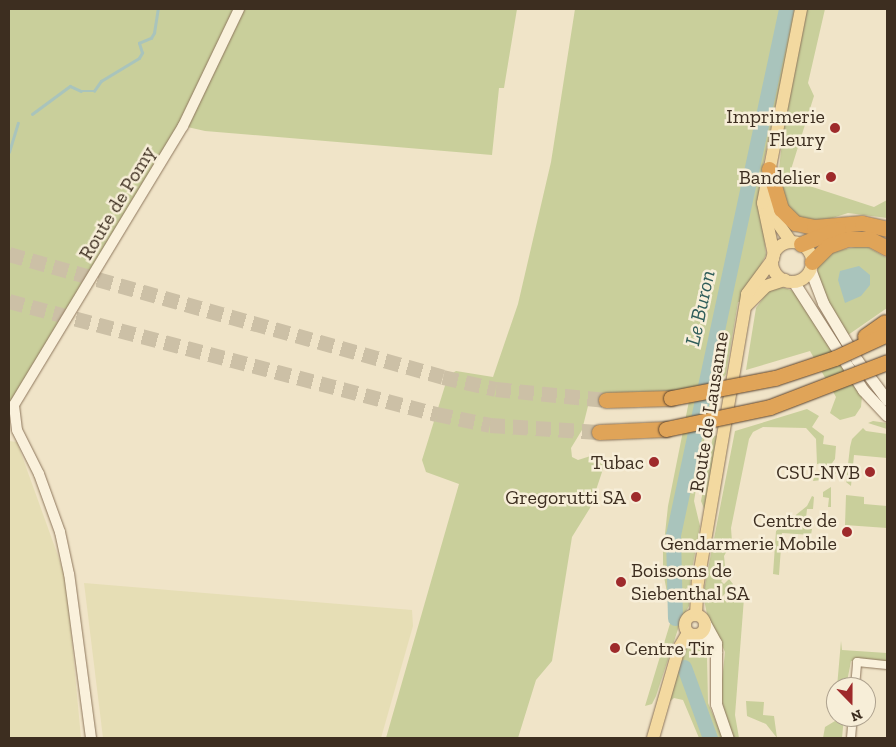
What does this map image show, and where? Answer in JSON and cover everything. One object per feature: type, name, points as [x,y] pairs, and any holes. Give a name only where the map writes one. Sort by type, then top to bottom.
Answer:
[{"type":"highway","points":[[769,169],[780,206],[792,220],[814,227],[856,223],[887,229]]},
{"type":"highway","points":[[796,243],[856,223]]},
{"type":"highway","points":[[811,265],[828,246],[847,239],[870,240],[887,248]]},
{"type":"highway","points":[[606,400],[671,398],[738,388],[795,372],[887,325]]},
{"type":"highway","points":[[599,432],[666,429],[756,411],[848,378],[887,360]]},
{"type":"main road","points":[[801,9],[769,169],[763,212],[774,270],[789,281],[858,382],[887,416]]},
{"type":"main road","points":[[767,185],[775,219],[796,243],[808,250],[823,303],[857,360],[887,400]]},
{"type":"main road","points":[[773,257],[781,246],[796,243]]},
{"type":"main road","name":"Route de Lausanne","points":[[701,619],[698,582],[750,287],[773,257]]},
{"type":"main road","points":[[747,305],[766,286],[802,278],[811,265]]},
{"type":"main road","points":[[701,619],[686,620],[693,634],[716,652]]},
{"type":"main road","points":[[653,738],[679,648],[693,634],[704,630],[701,619]]},
{"type":"main road","points":[[701,619],[715,637],[716,704],[728,738]]},
{"type":"street","name":"Route de Pomy","points":[[11,407],[182,126],[238,9]]},
{"type":"street","points":[[11,407],[17,430],[39,474],[60,532],[69,574],[91,738]]},
{"type":"street","points":[[856,677],[857,662],[887,665]]},
{"type":"shaded area","points":[[9,441],[17,442],[66,578],[81,738],[9,738]]},
{"type":"shaded area","points":[[84,583],[412,610],[413,626],[381,738],[103,738]]},
{"type":"green space","points":[[9,9],[517,9],[504,88],[499,88],[492,155],[205,131],[183,126],[13,409],[9,400]]},
{"type":"green space","points":[[575,9],[796,9],[759,184],[766,255],[742,302],[738,302],[726,374],[712,394],[694,501],[700,526],[691,575],[689,606],[681,620],[656,696],[652,704],[645,706],[672,617],[663,572],[663,552],[668,506],[690,396],[590,398],[582,430],[571,448],[572,457],[578,460],[597,454],[606,460],[590,508],[572,537],[552,661],[536,680],[518,738],[386,738],[459,484],[426,472],[422,460],[448,376],[456,371],[493,377],[518,304],[551,162]]},
{"type":"green space","points":[[805,9],[825,9],[808,83],[814,96],[788,179],[874,207],[887,200],[887,218],[848,213],[817,223],[788,213],[778,177],[788,92]]},
{"type":"green space","points":[[864,245],[887,258],[887,308],[848,335],[829,305],[818,275],[818,267],[823,257],[833,252]]},
{"type":"green space","points":[[781,287],[794,291],[862,396],[861,407],[855,416],[840,420],[830,413],[836,397],[810,351],[746,370],[756,308],[769,290]]},
{"type":"green space","points":[[807,409],[819,416],[812,427],[824,436],[823,444],[836,446],[835,459],[830,466],[817,464],[816,439],[806,428],[763,427],[753,432],[749,439],[731,528],[732,542],[724,556],[726,576],[721,581],[724,584],[729,579],[733,584],[722,597],[727,603],[739,594],[744,598],[735,715],[739,738],[733,738],[723,708],[721,690],[725,652],[707,614],[703,595],[735,431]]},
{"type":"green space","points":[[873,421],[887,423],[887,429],[868,423]]},
{"type":"green space","points":[[863,428],[866,431],[887,434],[887,458],[854,455],[851,486],[846,482],[850,447],[852,439]]},
{"type":"green space","points":[[719,435],[705,511],[701,501],[713,436]]},
{"type":"green space","points":[[837,472],[830,479],[813,481],[815,474]]},
{"type":"green space","points":[[831,487],[831,507],[828,507],[829,498],[823,497],[823,492]]},
{"type":"green space","points":[[846,495],[864,497],[864,504],[887,506],[887,528],[845,525]]},
{"type":"green space","points":[[812,496],[814,497],[813,509],[807,509],[805,528],[812,529],[811,535],[782,533],[779,575],[773,574],[776,531],[807,506]]},
{"type":"green space","points":[[693,640],[704,647],[707,654],[708,703],[723,738],[699,738],[683,700],[674,698],[669,702],[686,645]]},
{"type":"green space","points":[[841,641],[842,650],[887,653],[887,661],[851,661],[848,677],[838,677]]},
{"type":"green space","points":[[746,701],[764,702],[763,715],[774,716],[777,738],[766,724],[747,716]]},
{"type":"green space","points":[[825,727],[843,727],[842,738],[823,738]]},
{"type":"water","points":[[859,266],[870,275],[870,285],[861,296],[845,303],[838,280],[840,271]]},
{"type":"waterway","points":[[32,114],[70,86],[81,91],[94,91],[101,81],[139,58],[142,53],[139,43],[151,38],[154,33],[158,9]]},
{"type":"waterway","name":"Le Buron","points":[[675,618],[673,535],[786,9]]},
{"type":"waterway","points":[[9,152],[18,123]]},
{"type":"waterway","name":"Le Buron","points":[[684,667],[710,738]]},
{"type":"tunnel","points":[[9,254],[443,377],[496,389],[606,400]]},
{"type":"tunnel","points":[[9,301],[437,414],[490,425],[599,432]]},
{"type":"place","name":"Imprimerie Fleury","points":[[835,128]]},
{"type":"place","name":"Bandelier","points":[[831,177]]},
{"type":"place","name":"Tubac","points":[[654,462]]},
{"type":"place","name":"CSU-NVB","points":[[870,472]]},
{"type":"place","name":"Gregorutti SA","points":[[636,497]]},
{"type":"place","name":"Centre de Gendarmerie Mobile","points":[[847,532]]},
{"type":"place","name":"Boissons de Siebenthal SA","points":[[621,582]]},
{"type":"place","name":"Centre Tir","points":[[615,648]]}]
